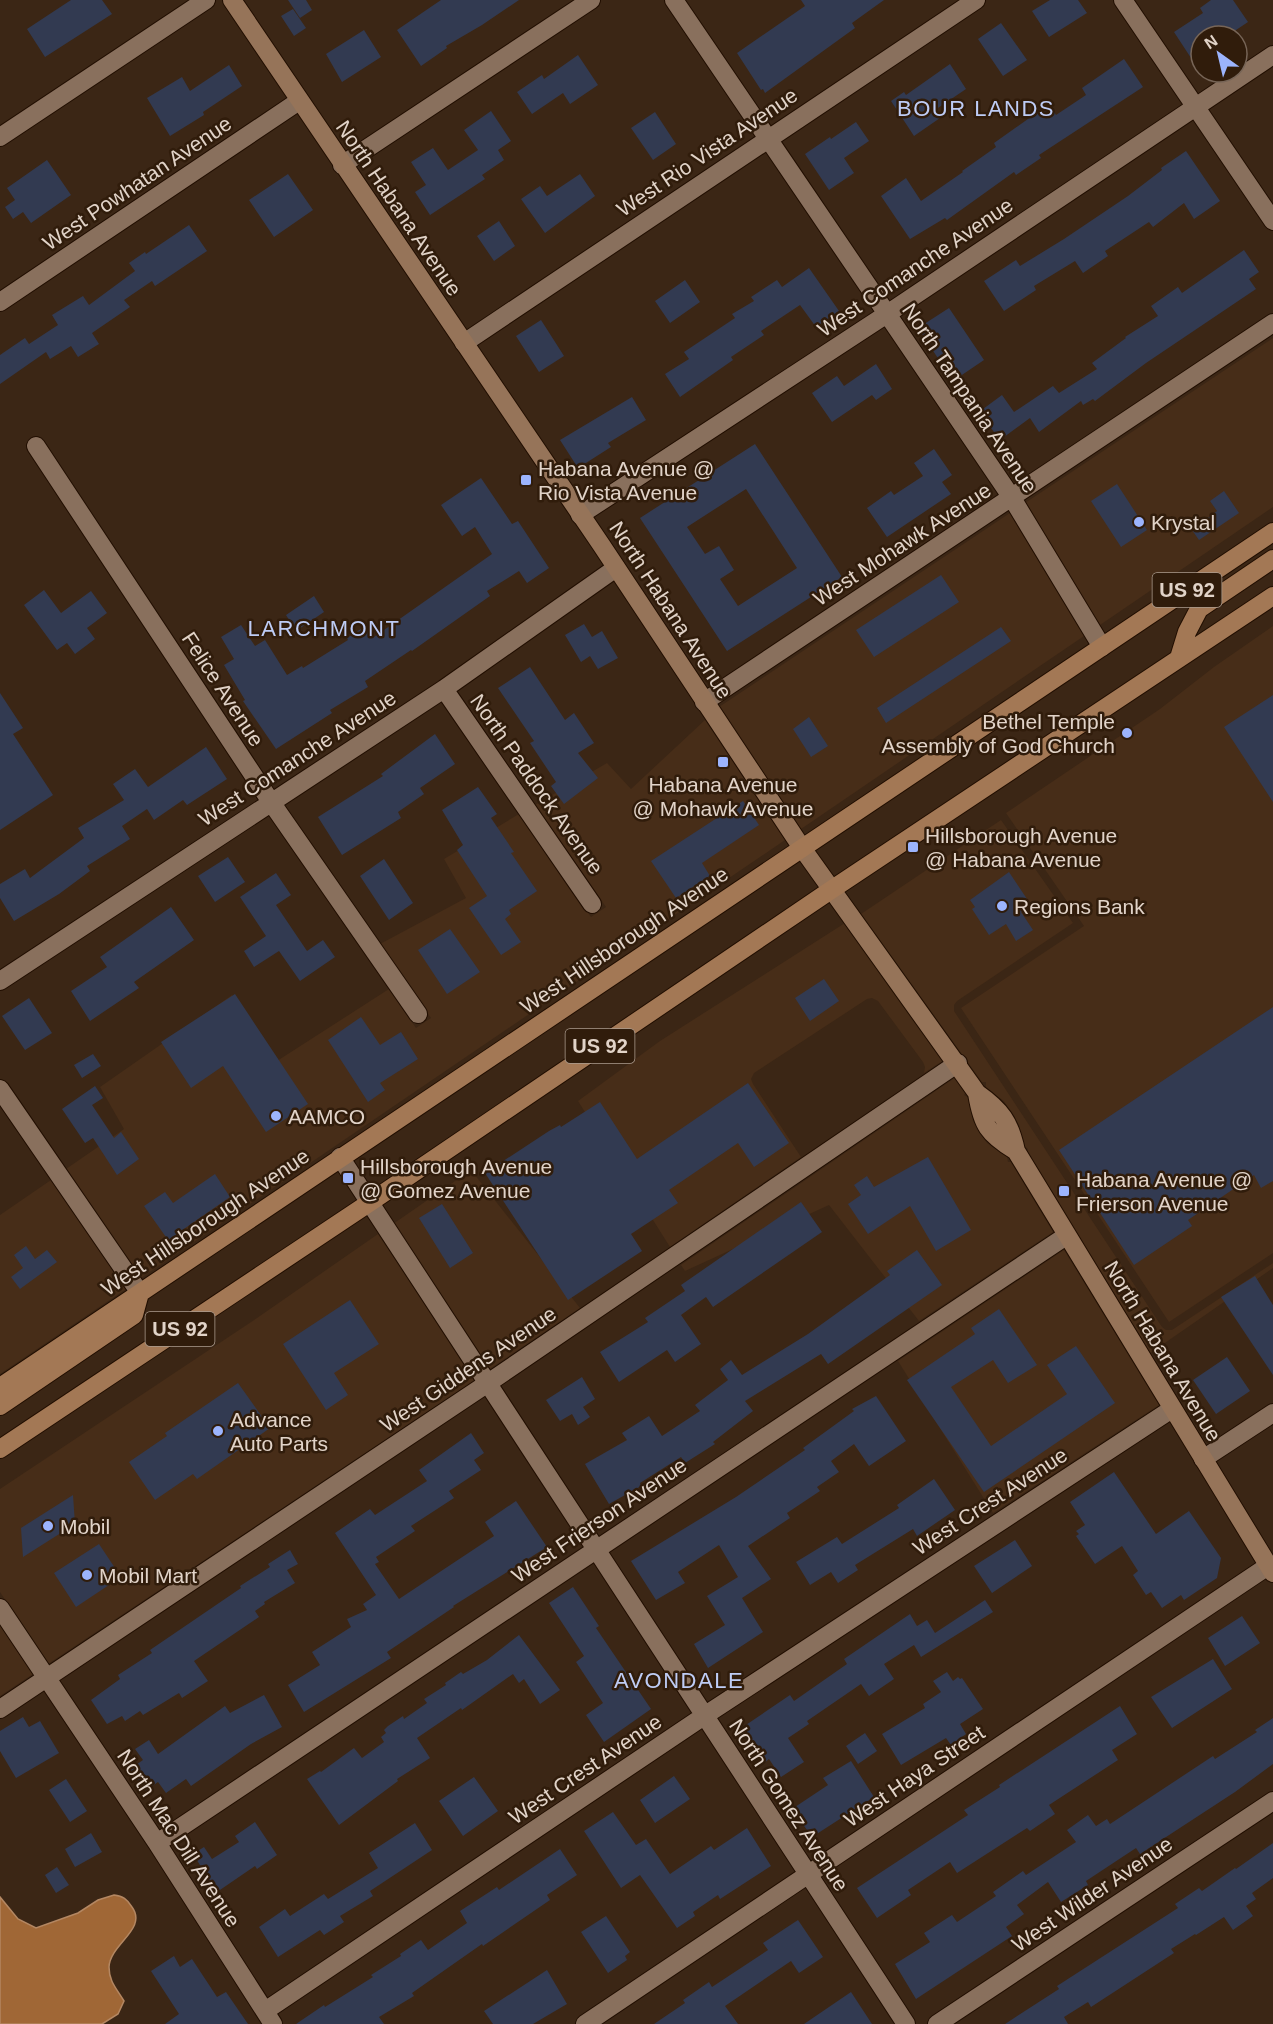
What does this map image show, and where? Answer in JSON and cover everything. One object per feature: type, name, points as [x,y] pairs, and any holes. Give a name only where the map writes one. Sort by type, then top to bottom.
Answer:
[{"type":"main road","name":"West Hillsborough Avenue","points":[[0,1387],[1273,532]]},
{"type":"main road","points":[[1179,658],[1186,632],[1199,609],[1273,559]]},
{"type":"main road","name":"US 92","points":[[0,1449],[369,1203],[831,890],[1273,596]]},
{"type":"main road","points":[[0,1406],[134,1315],[140,1293]]},
{"type":"street","points":[[0,137],[206,0]]},
{"type":"street","name":"North Habana Avenue","points":[[232,0],[616,568],[802,848],[958,1063],[977,1093],[981,1116],[990,1131],[995,1138],[1016,1151],[1271,1569]]},
{"type":"street","points":[[342,165],[591,0]]},
{"type":"street","name":"North Tampania Avenue","points":[[674,0],[1012,498],[1102,647]]},
{"type":"street","name":"West Rio Vista Avenue","points":[[464,343],[976,0]]},
{"type":"street","points":[[1123,0],[1273,221]]},
{"type":"street","name":"West Comanche Avenue","points":[[580,515],[1273,55]]},
{"type":"street","name":"West Powhatan Avenue","points":[[0,302],[299,101]]},
{"type":"street","name":"West Mohawk Avenue","points":[[704,702],[1273,323]]},
{"type":"street","name":"Felice Avenue","points":[[36,446],[271,802],[418,1014]]},
{"type":"street","name":"West Comanche Avenue","points":[[0,981],[444,689],[616,568]]},
{"type":"street","name":"North Paddock Avenue","points":[[444,689],[592,904]]},
{"type":"street","name":"West Giddens Avenue","points":[[0,1709],[488,1383],[958,1063]]},
{"type":"street","points":[[0,1089],[140,1293]]},
{"type":"street","name":"North Gomez Avenue","points":[[340,1157],[906,2024]]},
{"type":"street","name":"West Frierson Avenue","points":[[157,1843],[1066,1236]]},
{"type":"street","name":"West Crest Avenue","points":[[269,2018],[704,1716],[1172,1408]]},
{"type":"street","points":[[1203,1459],[1273,1413]]},
{"type":"street","name":"West Haya Street","points":[[585,2024],[1271,1569]]},
{"type":"street","name":"North Mac Dill Avenue","points":[[0,1608],[157,1843],[269,2018]]},
{"type":"street","name":"West Wilder Avenue","points":[[937,2024],[1273,1801]]},
{"type":"shaded area","points":[[1273,338],[1273,507],[1100,625],[1025,503]]},
{"type":"shaded area","points":[[1010,513],[1084,636],[801,829],[719,707]]},
{"type":"shaded area","points":[[1273,626],[1273,1253],[1169,1322],[961,1008],[1084,926],[1006,813],[1160,709],[1214,667]]},
{"type":"shaded area","points":[[705,720],[785,840],[141,1278],[66,1169],[124,1129],[100,1087],[232,995],[277,1061],[389,989],[416,1028],[431,1018],[380,944],[466,898],[444,859],[519,814],[591,917],[606,907],[535,805],[607,763],[631,789]]},
{"type":"shaded area","points":[[1001,820],[1073,923],[957,1001],[954,1011],[1162,1327],[1172,1330],[1273,1263],[1273,1268],[1149,1354],[1027,1152],[1028,1149],[1024,1146],[1019,1125],[1004,1101],[986,1088],[986,1082],[982,1082],[861,914]]},
{"type":"shaded area","points":[[845,923],[944,1060],[924,1073],[923,1062],[878,1001],[872,998],[867,999],[754,1073],[751,1079],[753,1084],[801,1157],[670,1247],[578,1101],[660,1041]]},
{"type":"shaded area","points":[[956,1077],[966,1092],[964,1095],[969,1098],[973,1121],[987,1143],[1007,1157],[1008,1162],[1011,1162],[1053,1232],[919,1321],[829,1205],[685,1271],[681,1265]]},
{"type":"shaded area","points":[[471,1170],[580,1308],[490,1369],[393,1224]]},
{"type":"shaded area","points":[[51,1180],[126,1289],[0,1374],[0,1215]]},
{"type":"shaded area","points":[[378,1234],[475,1380],[48,1664],[0,1592],[0,1489],[257,1318]]},
{"type":"shaded area","points":[[1064,1250],[1159,1405],[993,1513],[898,1361]]},
{"type":"shaded area","points":[[0,1625],[33,1674],[0,1696]]},
{"type":"shaded area","points":[[114,1895],[126,1900],[136,1915],[132,1930],[115,1951],[109,1967],[112,1981],[124,2001],[118,2014],[102,2024],[0,2024],[0,1897],[18,1919],[36,1928],[78,1913],[98,1900]]},
{"type":"building","points":[[71,0],[102,0],[112,14],[45,57],[27,29]]},
{"type":"building","points":[[288,0],[306,0],[312,10],[300,18]]},
{"type":"building","points":[[441,0],[519,0],[446,46],[447,48],[421,66],[397,30]]},
{"type":"building","points":[[801,0],[884,0],[852,23],[855,28],[765,93],[737,53],[805,6]]},
{"type":"building","points":[[1050,0],[1078,0],[1087,13],[1049,37],[1032,11]]},
{"type":"building","points":[[1211,0],[1233,0],[1248,22],[1245,24],[1189,24],[1189,55],[1174,32],[1203,13],[1200,8]]},
{"type":"building","points":[[293,9],[306,28],[294,36],[281,16]]},
{"type":"building","points":[[1001,23],[1027,60],[1003,76],[978,39]]},
{"type":"building","points":[[364,30],[381,57],[342,82],[326,54]]},
{"type":"building","points":[[578,55],[598,85],[570,104],[563,93],[532,114],[517,92],[542,75],[544,79]]},
{"type":"building","points":[[1124,59],[1143,87],[1039,155],[1041,158],[1016,175],[1014,172],[947,220],[945,218],[910,239],[881,196],[906,178],[921,201],[996,147],[994,143],[1049,104],[1056,115],[1086,95],[1082,88]]},
{"type":"building","points":[[950,64],[966,89],[935,110],[940,118],[914,136],[891,101],[904,92],[906,95]]},
{"type":"building","points":[[229,65],[242,86],[203,112],[204,115],[170,136],[147,98],[182,77],[190,91]]},
{"type":"building","points":[[491,111],[511,141],[498,150],[504,160],[482,175],[485,179],[430,215],[415,192],[426,185],[411,162],[433,148],[448,170],[478,150],[464,130]]},
{"type":"building","points":[[655,112],[676,144],[653,160],[631,128]]},
{"type":"building","points":[[856,122],[869,141],[844,158],[854,173],[829,190],[805,154]]},
{"type":"building","points":[[1186,151],[1220,201],[1194,219],[1184,203],[1153,227],[1149,222],[1105,251],[1108,256],[1083,273],[1075,261],[1034,286],[1036,290],[1004,311],[984,281],[1016,260],[1020,266],[1064,239],[1128,196],[1162,170],[1161,168]]},
{"type":"building","points":[[47,160],[71,195],[31,223],[23,212],[13,219],[5,207],[15,200],[7,188]]},
{"type":"building","points":[[288,174],[313,210],[274,237],[249,200]]},
{"type":"building","points":[[580,174],[595,196],[545,233],[521,199],[540,186],[547,196]]},
{"type":"building","points":[[499,221],[515,246],[494,261],[477,236]]},
{"type":"building","points":[[189,225],[207,251],[155,286],[152,281],[124,300],[130,307],[92,333],[99,344],[78,357],[71,346],[50,359],[46,352],[0,384],[0,355],[25,338],[29,344],[58,325],[52,315],[83,296],[89,305],[135,271],[129,263]]},
{"type":"building","points":[[1244,250],[1259,272],[1249,279],[1256,289],[1146,363],[1095,401],[1093,399],[1083,405],[1081,401],[1039,432],[1030,418],[1000,440],[979,412],[1002,395],[1014,412],[1053,386],[1059,393],[1097,369],[1092,363],[1125,337],[1158,316],[1151,306],[1178,287],[1182,293]]},
{"type":"building","points":[[809,268],[839,311],[816,327],[800,305],[761,331],[764,335],[731,357],[733,360],[680,397],[665,374],[689,359],[684,352],[735,318],[732,314],[754,301],[751,297],[777,280],[782,287]]},
{"type":"building","points":[[685,280],[700,302],[670,323],[655,301]]},
{"type":"building","points":[[949,308],[984,360],[953,381],[918,328]]},
{"type":"building","points":[[541,320],[564,356],[539,372],[516,336]]},
{"type":"building","points":[[876,364],[892,389],[876,400],[872,395],[832,422],[812,393],[837,376],[844,386]]},
{"type":"building","points":[[632,397],[646,420],[608,443],[611,447],[578,468],[560,440]]},
{"type":"building","points":[[755,444],[842,577],[727,651],[640,518]],"holes":[[[746,489],[797,568],[738,606],[720,579],[734,570],[719,546],[705,554],[687,527]]]},
{"type":"building","points":[[934,449],[952,475],[942,482],[951,494],[887,537],[867,508],[891,491],[894,495],[923,476],[914,463]]},
{"type":"building","points":[[481,478],[512,524],[518,521],[549,568],[527,583],[519,571],[487,591],[490,596],[365,681],[368,687],[330,710],[332,713],[276,749],[243,701],[245,700],[224,665],[234,659],[221,637],[241,625],[255,646],[265,640],[287,675],[302,666],[303,668],[348,640],[347,638],[367,625],[374,637],[492,554],[475,527],[462,536],[441,505]]},
{"type":"building","points":[[1117,484],[1147,530],[1121,547],[1091,501]]},
{"type":"building","points":[[1224,491],[1239,513],[1199,540],[1192,530],[1217,511],[1210,501]]},
{"type":"building","points":[[941,575],[959,602],[874,657],[856,630]]},
{"type":"building","points":[[44,590],[61,613],[91,591],[107,613],[87,628],[95,639],[75,654],[67,643],[57,650],[24,605]]},
{"type":"building","points":[[314,596],[324,612],[296,631],[286,615]]},
{"type":"building","points":[[584,624],[592,637],[602,631],[618,658],[598,669],[590,656],[581,662],[565,635]]},
{"type":"building","points":[[1001,627],[1011,641],[886,723],[877,708]]},
{"type":"building","points":[[530,667],[565,720],[574,713],[594,743],[578,753],[598,778],[564,804],[551,786],[556,782],[530,743],[534,741],[498,688]]},
{"type":"building","points":[[0,693],[23,728],[13,734],[53,795],[0,830]]},
{"type":"building","points":[[1273,695],[1273,802],[1224,727]]},
{"type":"building","points":[[809,717],[828,746],[811,757],[793,729]]},
{"type":"building","points":[[435,734],[455,764],[420,788],[424,794],[398,812],[401,818],[342,855],[318,817],[383,776],[381,774]]},
{"type":"building","points":[[206,747],[227,779],[187,805],[183,800],[154,820],[147,809],[122,826],[130,839],[87,866],[90,871],[59,894],[14,921],[0,898],[0,884],[25,869],[30,878],[84,838],[78,828],[124,800],[113,784],[135,769],[148,787]]},
{"type":"building","points":[[478,787],[497,814],[491,818],[537,891],[509,910],[511,914],[505,919],[521,942],[501,955],[469,908],[487,896],[457,850],[463,845],[442,810]]},
{"type":"building","points":[[743,801],[759,825],[702,863],[710,876],[676,898],[651,861]]},
{"type":"building","points":[[228,857],[245,882],[215,902],[198,876]]},
{"type":"building","points":[[384,859],[413,903],[389,920],[360,876]]},
{"type":"building","name":"Regions Bank","points":[[1009,872],[1031,905],[1021,912],[1033,930],[1016,941],[1006,924],[989,935],[972,909],[975,907],[970,900]]},
{"type":"building","points":[[276,873],[291,895],[276,905],[307,951],[323,940],[335,957],[300,981],[279,951],[254,967],[244,951],[266,936],[240,897]]},
{"type":"building","points":[[171,907],[194,940],[134,982],[139,988],[90,1021],[71,991],[107,967],[100,957]]},
{"type":"building","points":[[450,929],[480,972],[447,994],[418,950]]},
{"type":"building","points":[[824,979],[839,1001],[810,1021],[795,998]]},
{"type":"building","points":[[235,994],[308,1104],[266,1132],[223,1066],[191,1088],[161,1042]]},
{"type":"building","points":[[29,998],[52,1033],[25,1050],[2,1016]]},
{"type":"building","points":[[1273,1007],[1273,1181],[1261,1188],[1254,1175],[1188,1220],[1192,1226],[1134,1265],[1059,1150]]},
{"type":"building","points":[[361,1017],[380,1045],[401,1032],[418,1059],[380,1083],[385,1090],[368,1102],[328,1040]]},
{"type":"building","points":[[93,1054],[101,1066],[82,1078],[74,1065]]},
{"type":"building","points":[[748,1083],[789,1143],[754,1167],[738,1143],[669,1190],[678,1203],[631,1234],[642,1251],[568,1300],[485,1173],[549,1131],[560,1125],[561,1127],[600,1102],[637,1159]]},
{"type":"building","points":[[95,1086],[103,1098],[92,1105],[114,1138],[121,1132],[139,1159],[117,1175],[93,1138],[85,1143],[62,1109]]},
{"type":"building","points":[[928,1157],[971,1230],[936,1251],[910,1206],[868,1234],[848,1204],[861,1195],[854,1185],[867,1176],[874,1187]]},
{"type":"building","points":[[215,1174],[230,1197],[168,1240],[144,1206],[165,1192],[173,1203]]},
{"type":"building","points":[[801,1202],[822,1232],[713,1307],[706,1297],[681,1315],[701,1344],[675,1362],[667,1350],[619,1382],[600,1352],[648,1322],[645,1318],[685,1291],[681,1285]]},
{"type":"building","points":[[442,1204],[473,1253],[450,1268],[419,1218]]},
{"type":"building","points":[[26,1246],[35,1259],[47,1250],[57,1262],[20,1289],[11,1277],[23,1268],[14,1255]]},
{"type":"building","points":[[917,1250],[942,1285],[828,1364],[821,1354],[745,1401],[753,1411],[713,1442],[715,1444],[685,1463],[681,1457],[640,1483],[641,1486],[609,1504],[585,1464],[627,1440],[622,1433],[649,1416],[662,1436],[700,1411],[695,1405],[728,1380],[720,1369],[731,1360],[742,1375],[808,1334],[890,1275],[887,1271]]},
{"type":"building","points":[[1255,1276],[1273,1305],[1273,1375],[1221,1297]]},
{"type":"building","points":[[350,1300],[379,1344],[334,1373],[348,1395],[326,1410],[283,1344]]},
{"type":"building","points":[[999,1309],[1037,1365],[1008,1383],[993,1360],[951,1387],[991,1446],[1067,1394],[1047,1365],[1076,1346],[1115,1403],[984,1492],[907,1380],[975,1334],[971,1328]]},
{"type":"building","points":[[1227,1357],[1250,1391],[1216,1414],[1193,1380]]},
{"type":"building","points":[[582,1377],[595,1399],[583,1407],[590,1417],[578,1425],[572,1414],[560,1421],[546,1400]]},
{"type":"building","name":"Advance Auto Parts","points":[[238,1383],[270,1428],[197,1479],[193,1474],[155,1500],[129,1462],[167,1436],[165,1433]]},
{"type":"building","points":[[876,1396],[906,1441],[869,1466],[854,1444],[831,1461],[839,1472],[817,1487],[820,1491],[787,1513],[790,1518],[748,1546],[771,1579],[742,1598],[763,1632],[708,1668],[694,1644],[725,1625],[707,1596],[738,1577],[719,1545],[678,1572],[685,1583],[656,1600],[631,1561],[736,1497],[805,1450],[803,1448],[854,1411],[852,1409]]},
{"type":"building","points":[[471,1433],[484,1453],[474,1460],[481,1470],[449,1491],[454,1498],[411,1526],[415,1531],[376,1557],[379,1562],[375,1564],[399,1599],[494,1536],[485,1522],[516,1501],[547,1547],[453,1606],[387,1652],[391,1658],[304,1712],[288,1685],[320,1665],[312,1652],[351,1627],[347,1619],[367,1610],[363,1604],[376,1595],[335,1533],[370,1509],[375,1515],[427,1481],[419,1470]]},
{"type":"building","points":[[1114,1472],[1156,1534],[1189,1511],[1221,1558],[1217,1578],[1184,1600],[1181,1595],[1162,1608],[1151,1592],[1146,1595],[1133,1575],[1138,1571],[1122,1546],[1095,1564],[1076,1536],[1079,1534],[1076,1531],[1085,1525],[1070,1502]]},
{"type":"building","points":[[934,1479],[955,1510],[917,1536],[913,1529],[855,1565],[858,1570],[838,1583],[831,1572],[810,1585],[796,1562],[837,1537],[842,1544],[899,1508],[897,1505]]},
{"type":"building","name":"Mobil","points":[[73,1495],[75,1524],[23,1557],[21,1528]]},
{"type":"building","points":[[1015,1540],[1032,1566],[992,1593],[974,1566]]},
{"type":"building","name":"Mobil Mart","points":[[99,1544],[121,1577],[76,1607],[54,1573]]},
{"type":"building","points":[[290,1550],[298,1564],[287,1570],[295,1583],[264,1602],[265,1604],[255,1611],[259,1617],[194,1661],[208,1681],[182,1698],[179,1693],[143,1715],[140,1711],[125,1721],[122,1716],[107,1724],[91,1700],[120,1679],[118,1675],[152,1653],[150,1650],[241,1588],[240,1586],[270,1567],[268,1564]]},
{"type":"building","points":[[573,1587],[599,1626],[596,1628],[651,1709],[604,1742],[586,1715],[603,1703],[576,1662],[584,1656],[549,1603]]},
{"type":"building","points":[[985,1600],[993,1612],[921,1657],[914,1645],[884,1664],[894,1679],[869,1696],[861,1684],[807,1721],[809,1724],[788,1738],[804,1762],[781,1777],[769,1759],[764,1763],[740,1729],[790,1695],[794,1701],[847,1664],[844,1659],[910,1614],[917,1626],[927,1620],[935,1633]]},
{"type":"building","points":[[1242,1616],[1260,1643],[1225,1666],[1208,1638]]},
{"type":"building","points":[[519,1635],[560,1690],[540,1704],[524,1679],[519,1683],[513,1674],[417,1738],[430,1758],[397,1779],[398,1781],[339,1825],[307,1779],[321,1772],[354,1748],[362,1758],[384,1742],[381,1737],[386,1733],[384,1730],[388,1726],[403,1716],[404,1719],[427,1703],[424,1699],[446,1685],[445,1683],[461,1672],[463,1674],[487,1660]]},
{"type":"building","points":[[1213,1659],[1232,1689],[1172,1728],[1151,1697]]},
{"type":"building","points":[[947,1672],[953,1681],[958,1677],[962,1678],[983,1709],[960,1724],[966,1734],[951,1745],[946,1738],[901,1765],[882,1734],[925,1708],[923,1704],[941,1692],[933,1681]]},
{"type":"building","points":[[264,1695],[282,1727],[251,1744],[191,1786],[186,1779],[166,1793],[158,1782],[145,1791],[130,1769],[143,1760],[135,1749],[149,1740],[158,1754],[225,1706],[230,1713]]},
{"type":"building","points":[[1120,1706],[1137,1734],[1112,1750],[1118,1760],[1049,1805],[1055,1814],[1030,1831],[1027,1828],[957,1873],[950,1862],[908,1890],[911,1895],[877,1918],[857,1888],[968,1815],[964,1810],[1000,1787],[999,1785]]},
{"type":"building","points":[[23,1717],[29,1727],[40,1721],[59,1753],[16,1778],[0,1751],[0,1731]]},
{"type":"building","points":[[1273,1718],[1273,1764],[1235,1792],[1140,1854],[1136,1848],[1086,1881],[1088,1885],[1061,1902],[1048,1882],[1017,1905],[1024,1914],[1006,1927],[1012,1936],[916,1999],[895,1964],[930,1942],[924,1933],[952,1915],[957,1922],[996,1896],[993,1892],[1023,1871],[1026,1875],[1076,1842],[1067,1830],[1088,1815],[1096,1826],[1107,1819],[1110,1824],[1213,1756],[1215,1759],[1257,1732],[1255,1730]]},
{"type":"building","points":[[865,1733],[877,1751],[858,1764],[846,1746]]},
{"type":"building","points":[[851,1761],[874,1797],[812,1837],[792,1809],[828,1785],[823,1778]]},
{"type":"building","points":[[674,1776],[690,1799],[655,1823],[640,1800]]},
{"type":"building","points":[[474,1777],[498,1811],[463,1836],[439,1801]]},
{"type":"building","points":[[66,1779],[87,1811],[70,1822],[49,1790]]},
{"type":"building","points":[[613,1812],[636,1845],[646,1839],[670,1874],[711,1846],[714,1850],[747,1828],[771,1866],[720,1899],[718,1895],[693,1912],[695,1916],[677,1928],[640,1875],[621,1888],[584,1831]]},
{"type":"building","points":[[255,1822],[277,1855],[257,1869],[255,1866],[217,1892],[193,1854],[204,1847],[212,1859],[239,1842],[235,1836]]},
{"type":"building","points":[[415,1823],[432,1850],[370,1891],[373,1896],[340,1916],[344,1922],[324,1935],[320,1930],[278,1957],[259,1927],[285,1909],[290,1916],[324,1894],[328,1899],[378,1868],[369,1853]]},
{"type":"building","points":[[91,1833],[102,1852],[75,1867],[65,1849]]},
{"type":"building","points":[[1273,1843],[1273,1878],[1252,1893],[1256,1899],[1246,1906],[1253,1916],[1233,1930],[1224,1917],[1171,1949],[1174,1953],[1091,2007],[1088,2002],[1064,2017],[1068,2024],[1005,2024],[1059,1989],[1057,1986],[1178,1908],[1175,1904],[1199,1888],[1202,1891]]},
{"type":"building","points":[[560,1849],[577,1875],[547,1895],[550,1900],[412,1993],[414,1996],[379,2017],[384,2024],[296,2024],[373,1977],[371,1975],[421,1940],[428,1950],[467,1923],[460,1911],[497,1887],[499,1890]]},
{"type":"building","points":[[57,1867],[69,1885],[56,1893],[45,1875]]},
{"type":"building","points":[[606,1916],[630,1952],[625,1956],[627,1960],[608,1973],[581,1932]]},
{"type":"building","points":[[798,1920],[823,1957],[799,1973],[791,1961],[725,2006],[738,2024],[654,2024],[685,2003],[683,2000],[709,1982],[712,1987],[768,1950],[763,1943]]},
{"type":"building","points":[[174,1956],[180,1967],[192,1959],[217,1997],[226,1992],[248,2024],[165,2024],[179,2014],[151,1971]]},
{"type":"building","points":[[547,1970],[567,2004],[533,2024],[493,2024],[484,2011]]},
{"type":"building","points":[[851,1992],[872,2024],[804,2024]]},
{"type":"place","name":"Habana Avenue @ Rio Vista Avenue","points":[[526,480]]},
{"type":"place","name":"Krystal","points":[[1139,522]]},
{"type":"place","name":"Bethel Temple Assembly of God Church","points":[[1127,733]]},
{"type":"place","name":"Habana Avenue @ Mohawk Avenue","points":[[723,762]]},
{"type":"place","name":"Hillsborough Avenue @ Habana Avenue","points":[[913,847]]},
{"type":"place","name":"Regions Bank","points":[[1002,906]]},
{"type":"place","name":"AAMCO","points":[[276,1116]]},
{"type":"place","name":"Hillsborough Avenue @ Gomez Avenue","points":[[348,1178]]},
{"type":"place","name":"Habana Avenue @ Frierson Avenue","points":[[1064,1191]]},
{"type":"place","name":"Advance Auto Parts","points":[[218,1431]]},
{"type":"place","name":"Mobil","points":[[48,1526]]},
{"type":"place","name":"Mobil Mart","points":[[87,1575]]},
{"type":"district","name":"BOUR LANDS","points":[[976,108]]},
{"type":"district","name":"LARCHMONT","points":[[324,628]]},
{"type":"district","name":"AVONDALE","points":[[679,1680]]}]
